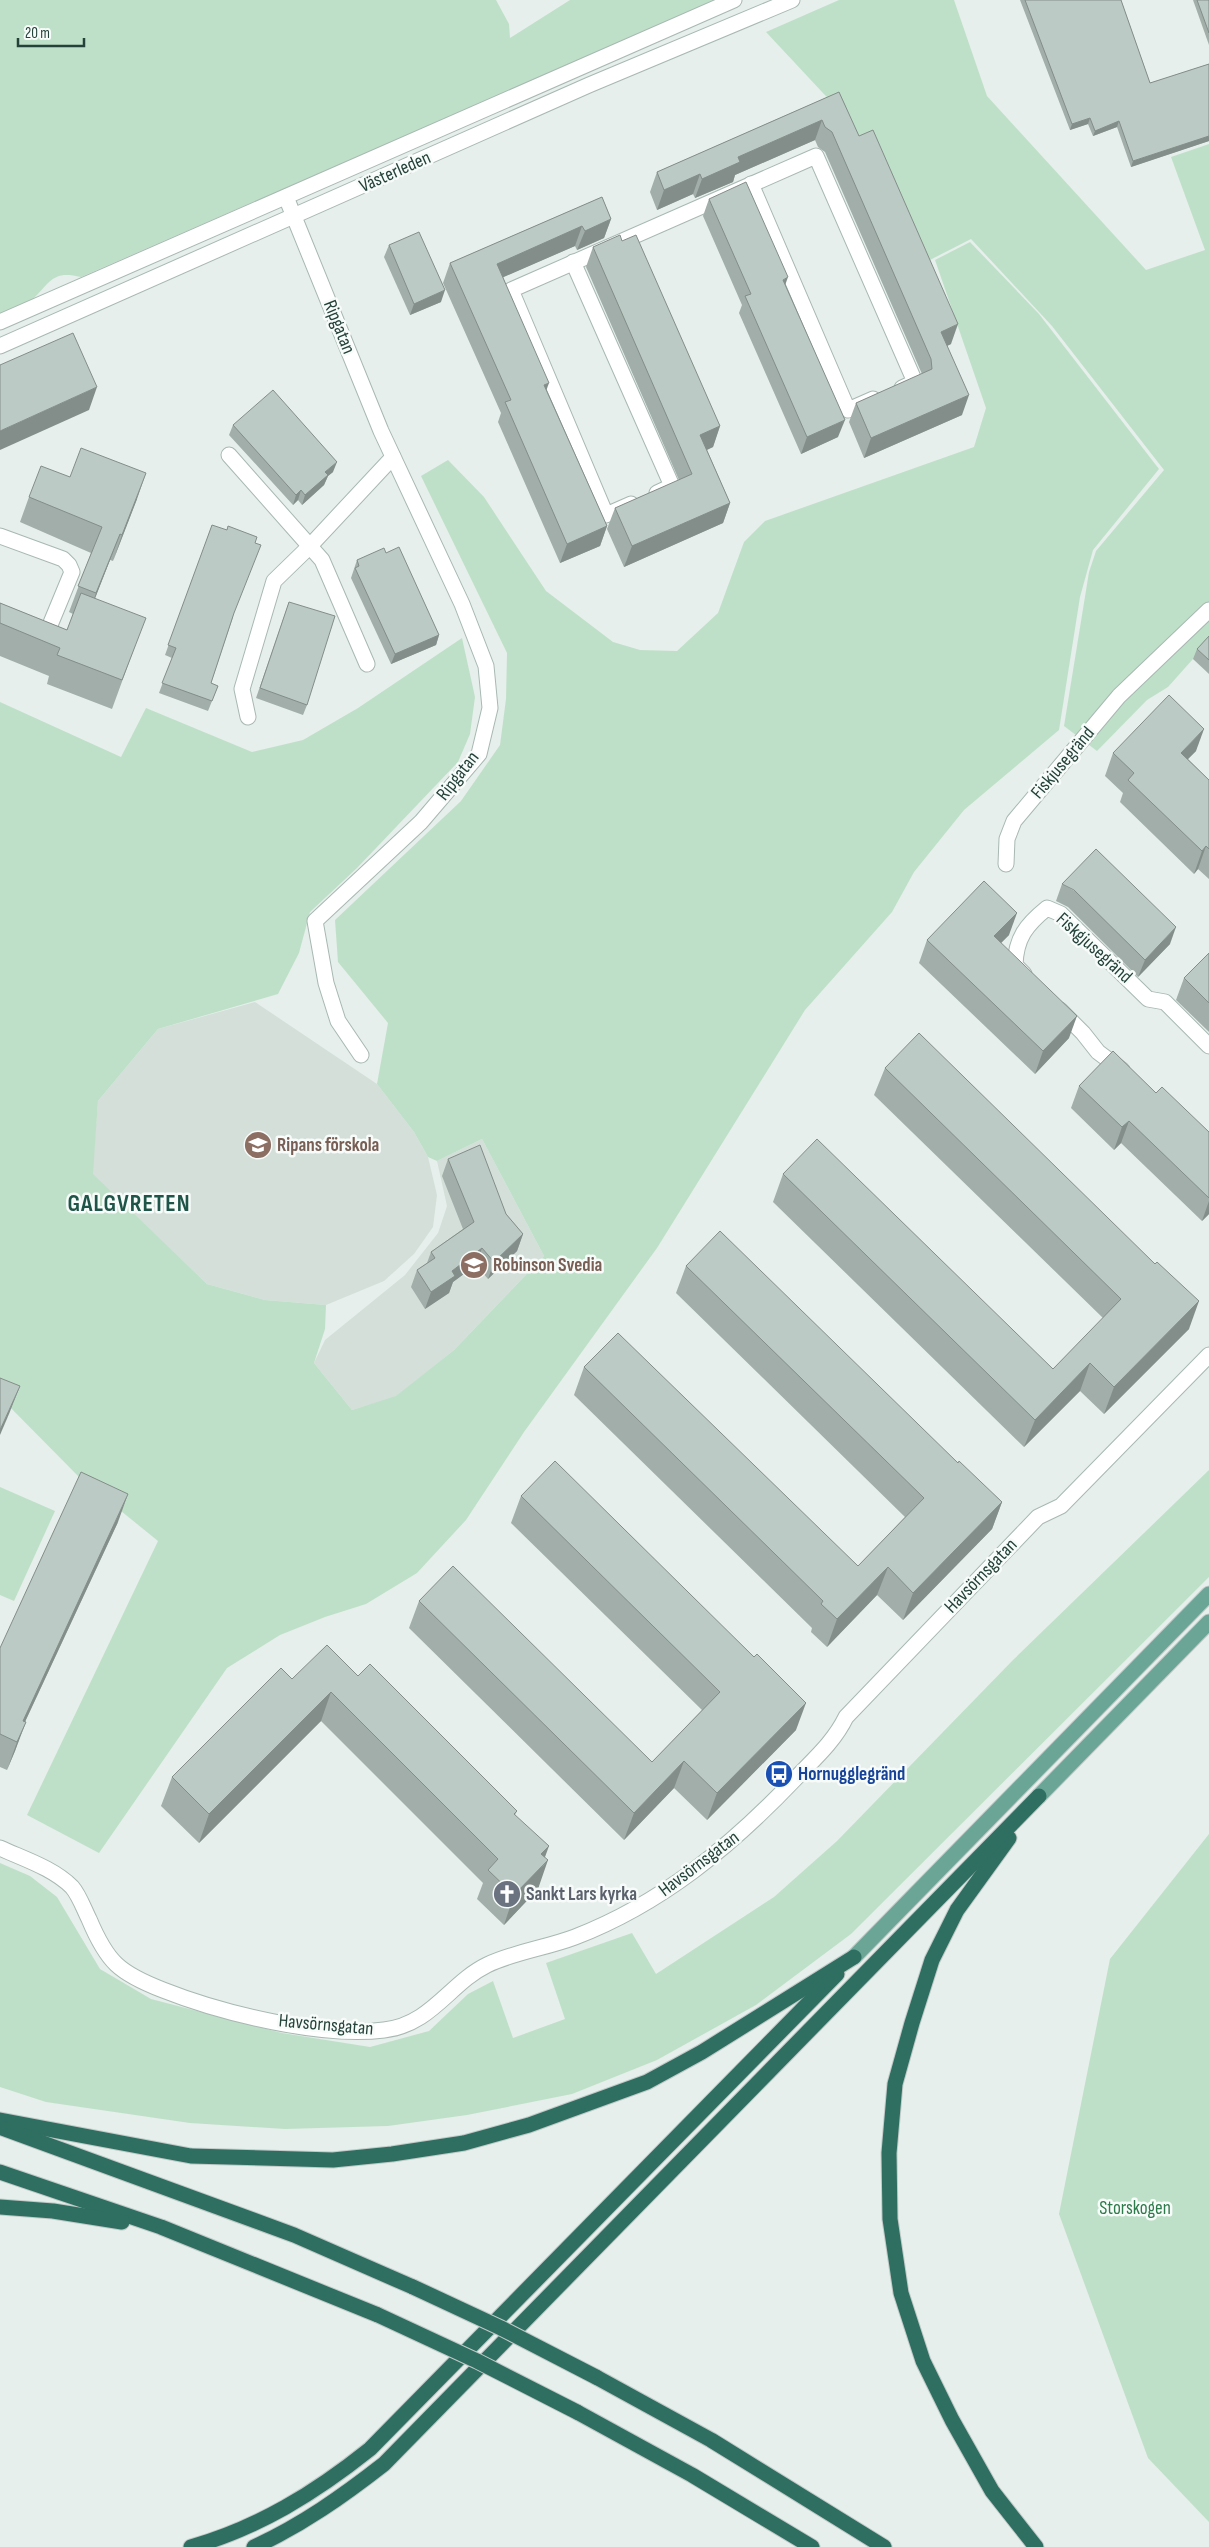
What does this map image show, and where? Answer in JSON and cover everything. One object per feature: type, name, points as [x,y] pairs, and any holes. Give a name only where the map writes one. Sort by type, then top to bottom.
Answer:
[{"type":"highway","points":[[254,2547],[299,2525],[343,2496],[384,2464],[1039,1796]]},
{"type":"highway","points":[[1036,2547],[992,2491],[952,2420],[923,2361],[901,2293],[890,2219],[889,2153],[896,2084],[932,1960],[957,1910],[1039,1796]]},
{"type":"highway","points":[[0,2120],[191,2156],[332,2160],[392,2154],[464,2142],[537,2122],[646,2082],[702,2052],[854,1957]]},
{"type":"highway","points":[[191,2547],[247,2527],[290,2506],[332,2480],[370,2449],[691,2125],[854,1957]]},
{"type":"highway","points":[[0,2128],[294,2235],[501,2328],[711,2440],[884,2547]]},
{"type":"highway","points":[[0,2172],[161,2227],[378,2315],[477,2361],[577,2412],[692,2475],[812,2547]]},
{"type":"highway","points":[[0,2207],[53,2211],[161,2227]]},
{"type":"main road","points":[[854,1957],[1209,1594]]},
{"type":"main road","points":[[1039,1796],[1209,1622]]},
{"type":"street","name":"Västerleden","points":[[0,322],[734,0]]},
{"type":"street","name":"Västerleden","points":[[0,346],[589,85],[792,0]]},
{"type":"street","points":[[573,262],[672,486],[606,515],[511,290],[573,262],[751,184],[816,156],[915,382],[848,410],[751,184]]},
{"type":"street","name":"Ripgatan","points":[[286,196],[393,457],[462,604],[486,666],[490,708],[479,754],[421,822],[315,920],[326,983],[338,1021],[361,1055]]},
{"type":"street","points":[[229,456],[322,560],[367,664]]},
{"type":"street","points":[[248,717],[242,689],[274,581],[309,547],[393,457]]},
{"type":"street","points":[[0,538],[63,559],[69,565],[72,572],[48,630],[43,634],[36,636],[0,622]]},
{"type":"street","name":"Fiskjusegränd","points":[[1006,864],[1007,840],[1014,821],[1119,696],[1209,610]]},
{"type":"street","name":"Fiskgjusegränd","points":[[1036,986],[1016,965],[1016,948],[1029,924],[1046,908],[1061,914],[1148,999],[1165,1002],[1209,1046]]},
{"type":"street","points":[[1048,998],[1083,1033],[1098,1052],[1132,1078]]},
{"type":"street","name":"Havsörnsgatan","points":[[0,1848],[54,1873],[74,1889],[108,1959],[128,1975],[162,1990],[208,2006],[251,2017],[313,2027],[359,2031],[386,2030],[415,2021],[485,1966],[575,1937],[610,1921],[680,1881],[728,1846],[766,1810],[837,1735],[846,1717],[1032,1523],[1038,1517],[1061,1506],[1209,1355]]},
{"type":"shaded area","name":"Ripans förskola","points":[[255,1002],[377,1084],[414,1132],[428,1157],[437,1195],[433,1227],[414,1254],[384,1281],[326,1305],[265,1300],[207,1284],[92,1174],[98,1101],[158,1029]]},
{"type":"shaded area","name":"Robinson Svedia","points":[[482,1139],[544,1256],[454,1350],[396,1397],[352,1410],[314,1363],[325,1340],[405,1275],[438,1233],[447,1206],[437,1161]]},
{"type":"green space","points":[[0,0],[496,0],[509,24],[510,38],[570,0],[717,0],[81,277],[71,275],[58,276],[29,302],[0,315]]},
{"type":"green space","points":[[839,0],[954,0],[987,96],[1146,270],[1205,250],[1171,157],[1209,144],[1209,641],[1168,687],[1147,700],[1097,751],[1064,726],[1089,572],[1096,551],[1164,470],[1052,326],[971,239],[928,261],[851,139],[837,108],[766,32]]},
{"type":"green space","points":[[970,242],[1039,314],[1159,469],[1093,550],[1080,597],[1059,730],[964,810],[914,872],[892,912],[805,1010],[657,1248],[524,1432],[466,1520],[417,1573],[366,1604],[325,1617],[280,1635],[227,1668],[99,1853],[27,1815],[158,1541],[79,1477],[0,1397],[0,702],[121,757],[146,708],[252,752],[303,740],[358,708],[462,638],[475,697],[470,734],[458,762],[357,868],[310,912],[299,953],[278,994],[158,1029],[98,1101],[93,1174],[207,1284],[265,1300],[326,1305],[325,1329],[314,1363],[352,1410],[396,1396],[454,1350],[544,1256],[482,1139],[437,1161],[428,1157],[414,1132],[377,1084],[388,1023],[338,962],[335,920],[461,801],[500,745],[506,699],[507,653],[421,476],[448,460],[484,497],[546,591],[613,642],[640,650],[677,651],[718,613],[744,542],[765,521],[974,447],[986,408],[935,260]]},
{"type":"green space","points":[[1209,1470],[1209,1577],[851,1934],[756,2005],[657,2060],[572,2094],[467,2115],[388,2126],[285,2129],[190,2123],[46,2102],[0,2087],[0,1863],[30,1876],[57,1897],[100,1969],[151,1999],[282,2033],[370,2047],[429,2031],[468,1994],[493,1981],[513,2038],[565,2019],[546,1963],[632,1933],[656,1974],[774,1897],[837,1841],[1013,1660]]},
{"type":"green space","points":[[0,1487],[55,1511],[14,1601],[0,1595]]},
{"type":"green space","name":"Storskogen","points":[[1209,1834],[1209,2522],[1148,2458],[1059,2214],[1110,1959]]},
{"type":"building","points":[[1025,0],[1121,0],[1150,83],[1209,64],[1209,136],[1133,161],[1119,121],[1095,131],[1090,118],[1072,124]]},
{"type":"building","points":[[1197,0],[1209,0],[1209,33]]},
{"type":"building","points":[[839,92],[859,136],[873,130],[958,324],[941,332],[969,395],[871,438],[856,403],[932,369],[931,359],[832,132],[825,127],[822,120],[738,157],[740,162],[702,179],[700,174],[664,190],[657,172]]},
{"type":"building","points":[[746,182],[788,277],[783,280],[845,420],[807,437],[745,296],[751,294],[709,199]]},
{"type":"building","points":[[602,197],[611,219],[585,231],[582,226],[497,264],[549,383],[544,385],[607,526],[567,544],[505,402],[511,400],[450,263]]},
{"type":"building","points":[[419,232],[445,290],[414,304],[389,245]]},
{"type":"building","points":[[620,235],[622,241],[636,235],[720,426],[700,435],[730,503],[632,546],[615,508],[692,474],[593,247]]},
{"type":"building","points":[[73,333],[97,387],[0,431],[0,365]]},
{"type":"building","points":[[273,390],[337,462],[325,472],[328,475],[305,495],[301,490],[296,495],[233,425]]},
{"type":"building","points":[[81,448],[146,473],[122,535],[120,534],[96,593],[78,586],[102,527],[29,497],[41,466],[70,477]]},
{"type":"building","points":[[212,525],[227,530],[228,526],[257,537],[255,543],[261,545],[234,613],[211,683],[218,686],[212,701],[162,683],[176,648],[168,645]]},
{"type":"building","points":[[399,547],[439,635],[395,654],[355,568],[359,566],[357,560],[384,548],[386,553]]},
{"type":"building","points":[[81,593],[146,618],[122,680],[57,655],[60,648],[0,623],[0,603],[67,630]]},
{"type":"building","points":[[289,602],[335,616],[307,705],[260,688]]},
{"type":"building","points":[[1209,636],[1209,660],[1197,649]]},
{"type":"building","points":[[1169,695],[1204,729],[1181,753],[1209,780],[1209,849],[1206,846],[1202,851],[1128,780],[1134,773],[1113,753]]},
{"type":"building","points":[[1096,849],[1176,927],[1145,960],[1074,890],[1062,884]]},
{"type":"building","points":[[984,881],[1017,913],[994,936],[1077,1016],[1043,1051],[927,940]]},
{"type":"building","points":[[1209,953],[1209,1003],[1184,978]]},
{"type":"building","points":[[919,1033],[1155,1264],[1157,1262],[1199,1301],[1114,1387],[1090,1363],[1035,1420],[783,1174],[817,1139],[1053,1369],[1121,1299],[885,1068]]},
{"type":"building","points":[[1113,1051],[1156,1093],[1162,1087],[1209,1132],[1209,1198],[1129,1121],[1122,1127],[1079,1086]]},
{"type":"building","points":[[480,1145],[506,1214],[523,1234],[494,1262],[482,1248],[452,1271],[455,1276],[431,1292],[417,1270],[435,1258],[431,1252],[474,1222],[448,1159]]},
{"type":"building","points":[[720,1231],[958,1463],[959,1461],[1002,1502],[913,1593],[888,1567],[837,1619],[821,1604],[823,1601],[584,1367],[618,1333],[858,1566],[924,1498],[686,1266]]},
{"type":"building","points":[[0,1378],[20,1386],[0,1430]]},
{"type":"building","points":[[555,1461],[754,1657],[757,1654],[806,1703],[717,1793],[684,1761],[634,1813],[419,1601],[453,1566],[652,1762],[720,1692],[521,1496]]},
{"type":"building","points":[[81,1472],[128,1494],[23,1721],[26,1722],[17,1742],[0,1734],[0,1648]]},
{"type":"building","points":[[327,1645],[358,1676],[370,1664],[517,1811],[514,1814],[549,1846],[541,1854],[548,1860],[514,1895],[488,1870],[498,1859],[331,1692],[209,1814],[172,1777],[281,1668],[292,1679]]},
{"type":"place","name":"Ripans förskola","points":[[258,1145]]},
{"type":"place","name":"Robinson Svedia","points":[[474,1265]]},
{"type":"place","name":"Hornugglegränd","points":[[779,1774]]},
{"type":"place","name":"Sankt Lars kyrka","points":[[507,1894]]},
{"type":"district","name":"GALGVRETEN","points":[[129,1203]]}]
